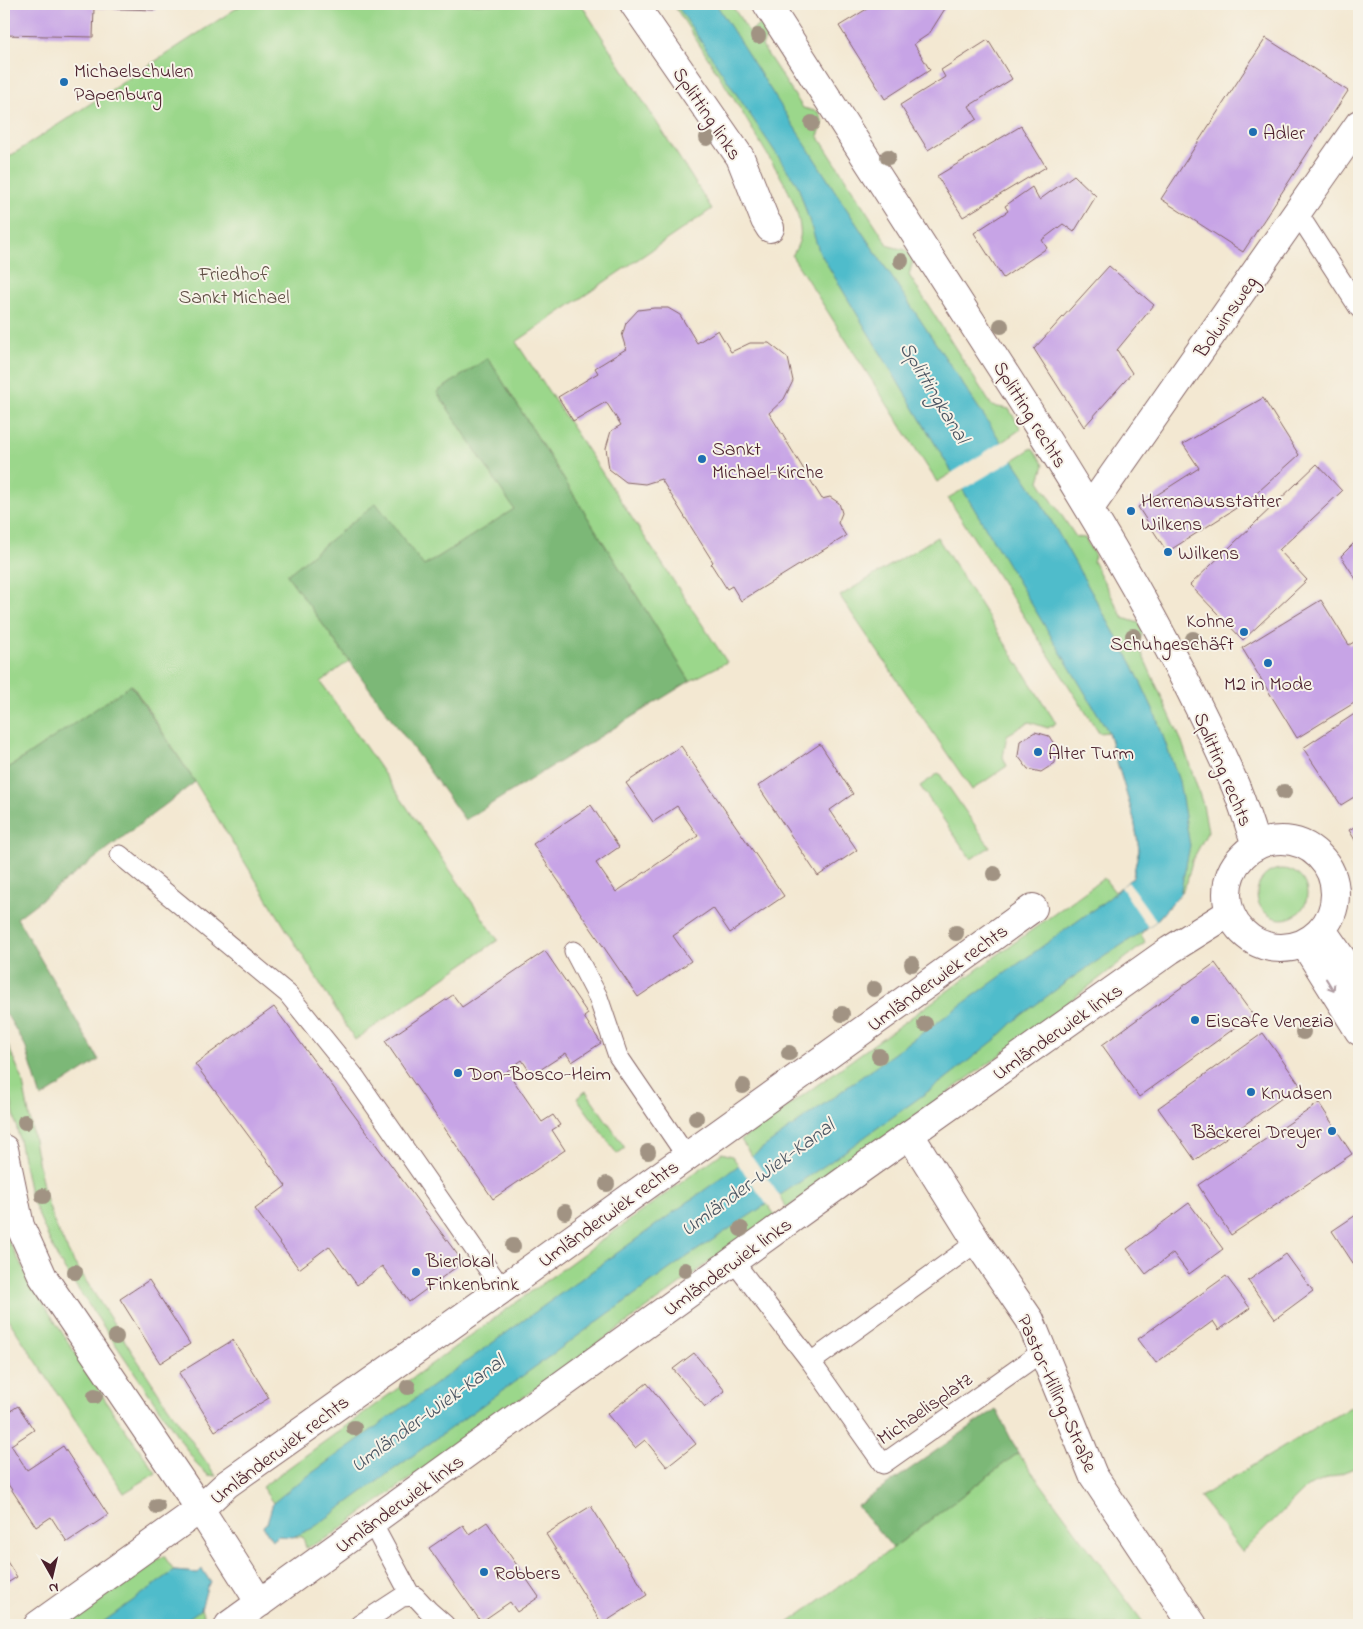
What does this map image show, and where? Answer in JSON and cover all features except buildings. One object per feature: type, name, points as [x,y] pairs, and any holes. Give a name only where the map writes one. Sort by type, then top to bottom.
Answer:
[{"type":"street","name":"Splitting links","points":[[634,4],[740,157],[770,228]]},
{"type":"street","name":"Splitting rechts","points":[[767,4],[1090,508],[1148,609],[1188,687],[1236,787],[1256,845]]},
{"type":"street","name":"Bolwinsweg","points":[[1090,508],[1359,124]]},
{"type":"street","points":[[1285,840],[1301,843],[1316,852],[1327,866],[1334,881],[1335,899],[1331,916],[1313,937],[1287,949],[1268,948],[1252,940],[1238,929],[1229,913],[1226,895],[1229,876],[1238,860],[1256,845],[1267,841],[1285,840]]},
{"type":"street","name":"Umländerwiek rechts","points":[[38,1625],[200,1509],[226,1484],[502,1289],[1033,908]]},
{"type":"street","name":"Umländerwiek links","points":[[248,1617],[372,1523],[910,1135],[1170,950],[1229,913]]},
{"type":"street","points":[[1313,937],[1359,983]]},
{"type":"street","points":[[1313,937],[1359,1031]]},
{"type":"street","name":"Pastor-Hilling-Straße","points":[[910,1135],[977,1242],[1030,1320],[1093,1475],[1193,1625]]},
{"type":"street","points":[[4,1149],[20,1226],[43,1277],[200,1509],[248,1617]]},
{"type":"lane","points":[[1298,212],[1359,308]]},
{"type":"lane","points":[[120,855],[288,994],[355,1077],[502,1289]]},
{"type":"lane","points":[[574,951],[598,997],[618,1056],[686,1156]]},
{"type":"lane","points":[[811,1362],[977,1242]]},
{"type":"lane","name":"Michaelisplatz","points":[[734,1262],[811,1362],[883,1464],[1043,1351]]},
{"type":"lane","points":[[372,1523],[411,1596]]},
{"type":"lane","points":[[359,1625],[402,1597],[411,1596],[415,1596],[445,1625]]},
{"type":"green space","name":"Friedhof Sankt Michael","points":[[243,4],[581,4],[712,209],[516,342],[727,662],[690,681],[488,358],[437,392],[515,509],[424,566],[287,574],[349,661],[321,682],[498,940],[355,1040],[195,782],[132,685],[4,771],[4,160]]},
{"type":"green space","points":[[673,4],[731,4],[749,32],[761,24],[768,34],[762,46],[803,108],[819,112],[823,123],[818,136],[889,246],[906,250],[913,260],[909,275],[992,406],[1009,409],[1021,429],[1002,442],[1013,460],[1032,448],[1044,465],[1039,481],[1076,537],[1085,538],[1095,556],[1093,561],[1123,618],[1139,623],[1143,632],[1138,645],[1182,742],[1203,805],[1208,831],[1192,861],[1187,882],[1180,894],[1156,921],[1128,882],[1133,877],[1139,849],[1134,819],[1108,732],[1099,733],[948,498],[962,490],[952,473],[937,482],[792,256],[799,242],[800,232],[798,217],[791,197],[742,112]]},
{"type":"green space","points":[[488,358],[690,681],[465,820],[287,575],[376,503],[424,566],[514,509],[437,392]]},
{"type":"green space","points":[[937,537],[1056,723],[1048,728],[1029,722],[1007,735],[1003,757],[1007,766],[972,790],[840,596]]},
{"type":"green space","points":[[131,685],[195,782],[17,918],[99,1060],[41,1098],[25,1045],[4,1010],[4,771]]},
{"type":"green space","points":[[939,773],[990,847],[971,859],[920,786]]},
{"type":"green space","points":[[1277,869],[1287,869],[1300,876],[1307,889],[1307,899],[1300,912],[1287,919],[1277,919],[1268,915],[1261,908],[1257,899],[1257,889],[1261,880],[1268,873]]},
{"type":"green space","points":[[1104,878],[1115,892],[1121,887],[1148,927],[1141,934],[1145,943],[1003,1053],[787,1208],[741,1140]]},
{"type":"green space","points":[[4,1036],[22,1078],[44,1192],[56,1227],[73,1261],[166,1404],[216,1476],[208,1475],[198,1466],[59,1261],[30,1194],[11,1099],[4,1074]]},
{"type":"green space","points":[[586,1091],[625,1148],[617,1154],[577,1098]]},
{"type":"green space","points":[[722,1153],[732,1156],[778,1219],[757,1233],[748,1233],[675,1288],[329,1537],[306,1548],[303,1537],[278,1536],[272,1540],[263,1526],[267,1523],[273,1503],[262,1487]]},
{"type":"green space","points":[[4,1233],[38,1295],[113,1412],[156,1473],[124,1493],[4,1313]]},
{"type":"green space","points":[[1359,1402],[1359,1466],[1307,1487],[1242,1552],[1200,1497]]},
{"type":"green space","points":[[996,1409],[1018,1453],[893,1548],[857,1506]]},
{"type":"green space","points":[[1018,1453],[1145,1625],[785,1625],[893,1548]]},
{"type":"green space","points":[[164,1556],[174,1571],[198,1573],[202,1569],[211,1583],[207,1587],[201,1609],[206,1620],[199,1625],[62,1625],[135,1572]]},
{"type":"water","points":[[676,4],[716,4],[842,202],[1039,499],[1132,664],[1154,711],[1179,781],[1190,846],[1180,894],[1156,921],[1076,975],[1019,1017],[996,1039],[944,1080],[830,1162],[681,1261],[313,1528],[293,1537],[278,1536],[272,1540],[263,1526],[267,1523],[273,1503],[294,1486],[1108,899],[1133,877],[1139,849],[1134,819],[1108,731],[819,251],[798,186]]},
{"type":"water","points":[[202,1569],[211,1583],[207,1587],[201,1609],[179,1625],[99,1625],[174,1571],[198,1573]]},
{"type":"pier","points":[[1003,441],[1015,459],[960,491],[950,474]]},
{"type":"pier","points":[[1128,882],[1156,921],[1148,927],[1121,887]]},
{"type":"pier","points":[[751,1155],[781,1198],[768,1206],[738,1164]]},
{"type":"place","name":"Michaelschulen Papenburg","points":[[64,82]]},
{"type":"place","name":"Adler","points":[[1253,132]]},
{"type":"place","name":"Sankt Michael-Kirche","points":[[702,459]]},
{"type":"place","name":"Herrenausstatter Wilkens","points":[[1131,511]]},
{"type":"place","name":"Wilkens","points":[[1168,552]]},
{"type":"place","name":"Kohne Schuhgeschäft","points":[[1244,632]]},
{"type":"place","name":"M2 in Mode","points":[[1268,663]]},
{"type":"place","name":"Alter Turm","points":[[1038,752]]},
{"type":"place","name":"Eiscafe Venezia","points":[[1195,1020]]},
{"type":"place","name":"Don-Bosco-Heim","points":[[458,1073]]},
{"type":"place","name":"Knudsen","points":[[1251,1092]]},
{"type":"place","name":"Bäckerei Dreyer","points":[[1332,1131]]},
{"type":"place","name":"Bierlokal Finkenbrink","points":[[416,1272]]},
{"type":"place","name":"Robbers","points":[[484,1572]]},
{"type":"water label","name":"Splittingkanal","points":[[935,392]]},
{"type":"water label","name":"Umländer-Wiek-Kanal","points":[[757,1177]]},
{"type":"water label","name":"Umländer-Wiek-Kanal","points":[[427,1413]]}]
